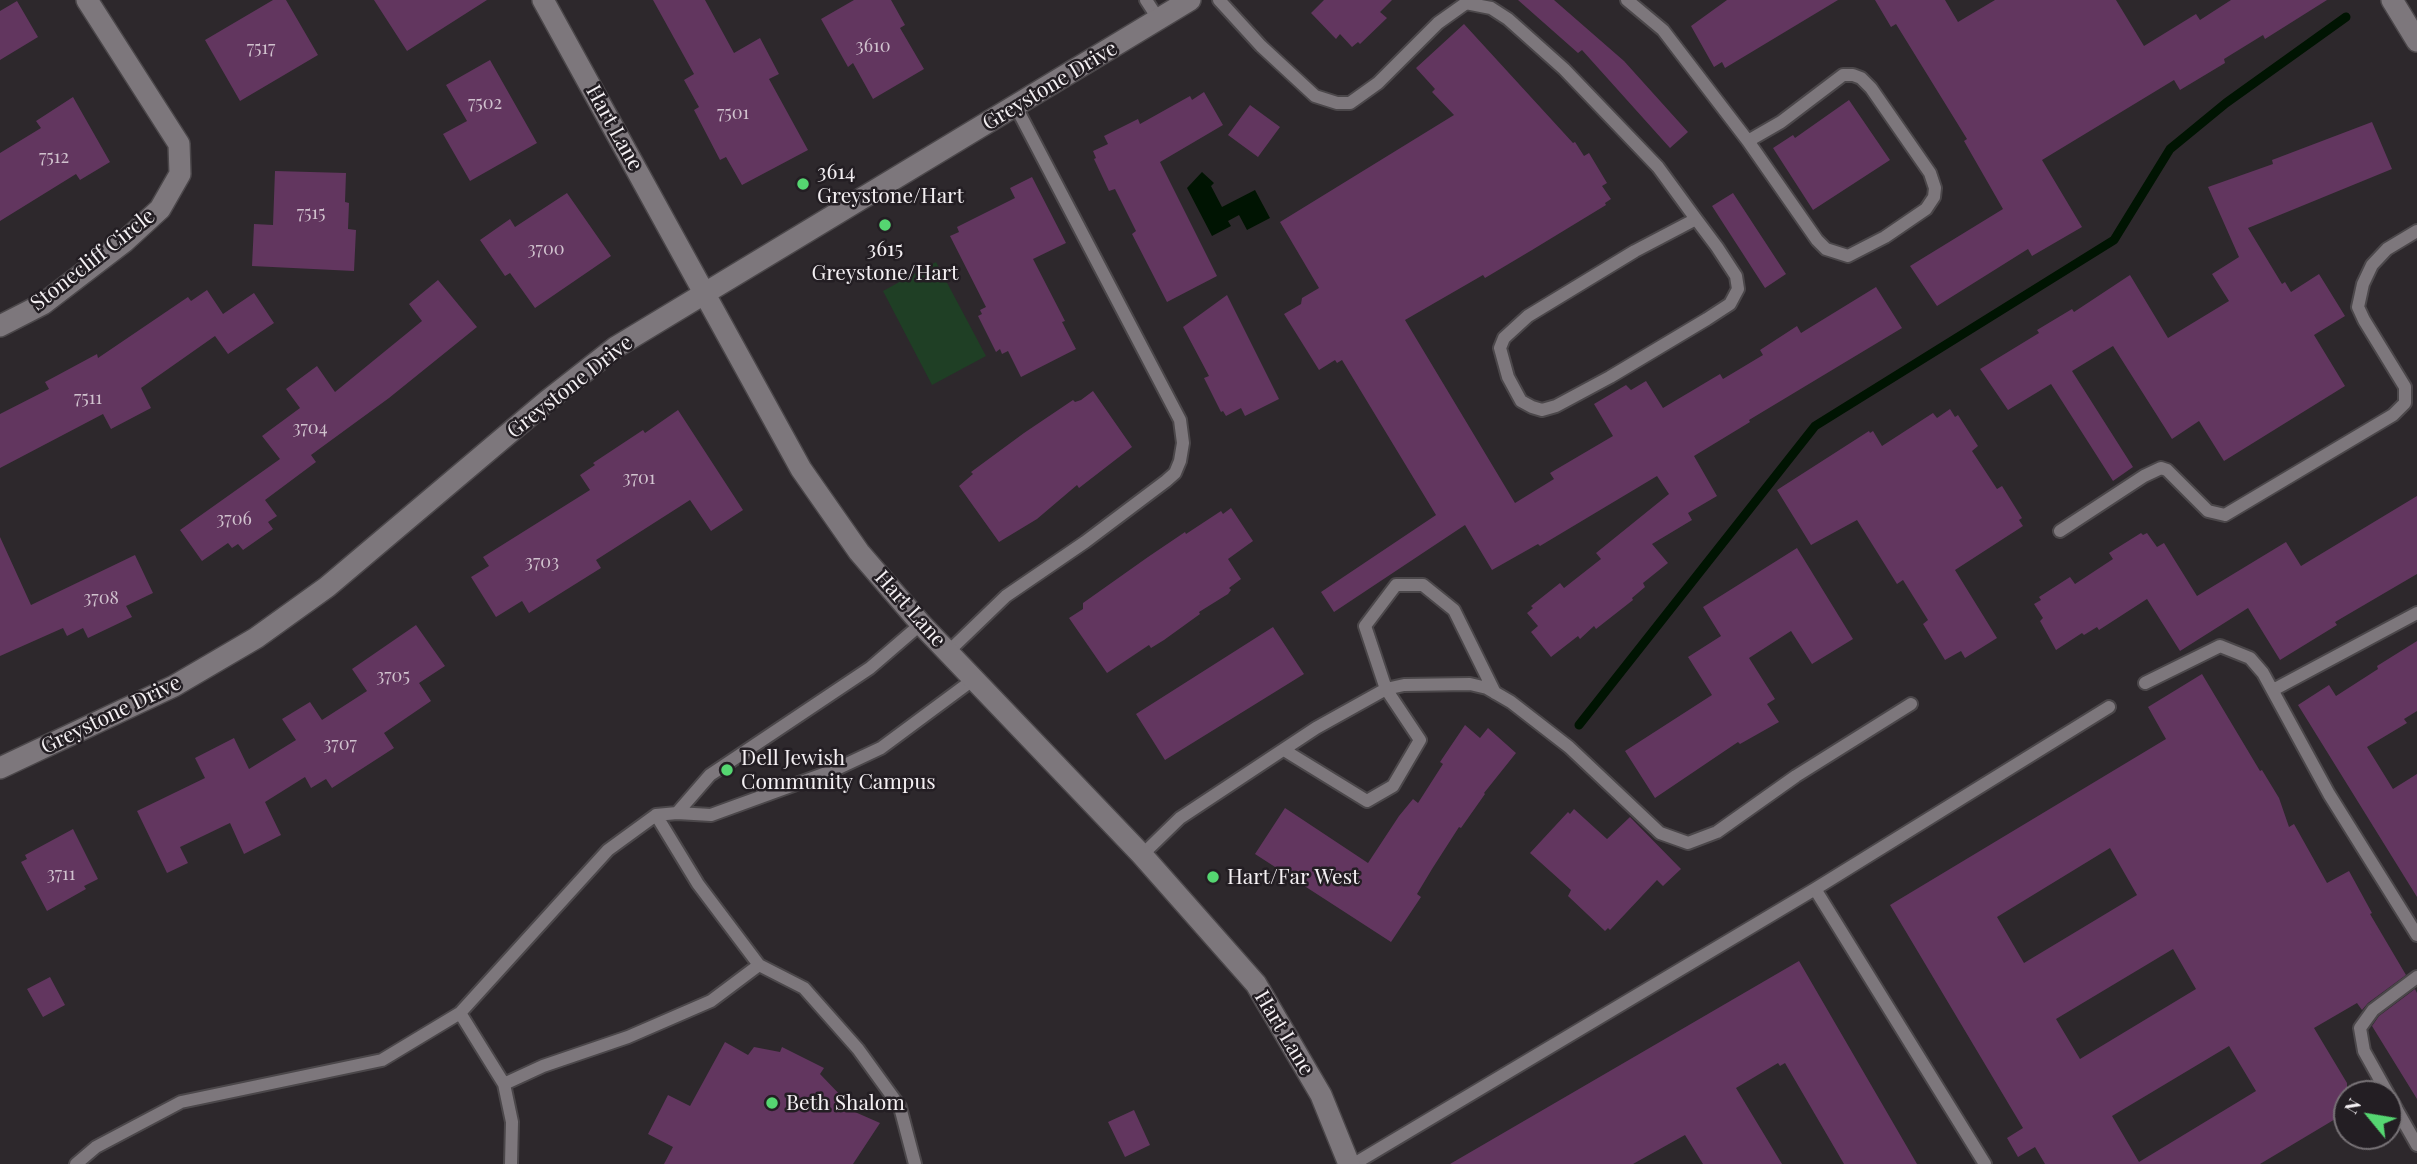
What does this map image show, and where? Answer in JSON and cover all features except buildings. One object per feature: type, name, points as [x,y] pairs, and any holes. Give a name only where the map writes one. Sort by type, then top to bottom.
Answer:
[{"type":"street","name":"Stonecliff Circle","points":[[0,326],[43,304],[124,242],[160,209],[180,174],[179,144],[87,0]]},
{"type":"street","name":"Hart Lane","points":[[543,0],[801,469],[859,552],[921,624],[1142,855],[1255,984],[1321,1095],[1349,1164]]},
{"type":"street","name":"Greystone Drive","points":[[0,768],[174,686],[256,638],[327,587],[547,401],[616,347],[1190,0]]},
{"type":"street","points":[[2392,0],[2417,41]]},
{"type":"lane","points":[[1146,0],[1159,20]]},
{"type":"lane","points":[[1219,0],[1261,46],[1315,96],[1336,103],[1350,103],[1378,83],[1438,23],[1466,3],[1491,8],[1508,19],[1564,69],[1657,167],[1696,219],[1736,276],[1738,289],[1730,304],[1610,377],[1556,406],[1542,410],[1521,401],[1508,377],[1500,348],[1504,338],[1528,316],[1635,251],[1696,219]]},
{"type":"lane","points":[[1627,0],[1663,30],[1826,249],[1848,256],[1885,237],[1926,209],[1934,197],[1935,188],[1930,173],[1871,88],[1861,78],[1853,75],[1843,75],[1781,122],[1748,141]]},
{"type":"lane","points":[[948,652],[1006,596],[1167,481],[1175,473],[1183,443],[1180,420],[1016,107]]},
{"type":"lane","points":[[2060,531],[2144,476],[2161,468],[2176,478],[2208,511],[2225,515],[2393,415],[2405,403],[2405,387],[2358,307],[2363,284],[2372,265],[2387,249],[2417,231]]},
{"type":"lane","points":[[1284,750],[1367,801],[1393,786],[1420,740],[1386,689],[1365,626],[1396,585],[1423,585],[1454,610],[1496,694]]},
{"type":"lane","points":[[2273,690],[2417,613]]},
{"type":"lane","points":[[677,813],[710,775],[870,668],[921,624]]},
{"type":"lane","points":[[2145,683],[2220,646],[2250,658],[2263,673],[2329,794],[2417,935]]},
{"type":"lane","points":[[81,1162],[96,1147],[181,1102],[382,1060],[460,1013],[608,850],[656,815],[711,815],[856,760],[881,748],[974,679]]},
{"type":"lane","points":[[1142,855],[1180,818],[1316,728],[1386,689],[1404,685],[1470,684],[1511,702],[1569,747],[1660,833],[1688,842],[1717,832],[1796,776],[1911,704]]},
{"type":"lane","points":[[1354,1164],[1815,889],[2109,707]]},
{"type":"lane","points":[[656,815],[698,884],[759,965],[804,988],[858,1049],[900,1107],[915,1164]]},
{"type":"lane","points":[[1815,889],[1985,1164]]},
{"type":"lane","points":[[503,1084],[543,1066],[628,1037],[711,1001],[759,965]]},
{"type":"lane","points":[[2380,1080],[2364,1051],[2360,1028],[2373,1010],[2417,977]]},
{"type":"lane","points":[[460,1013],[503,1084],[512,1122],[512,1164]]},
{"type":"lane","points":[[2403,1121],[2417,1146]]},
{"type":"green space","points":[[936,262],[986,356],[932,385],[883,291]]},
{"type":"shaded area","points":[[1202,172],[1214,183],[1211,186],[1222,207],[1255,190],[1270,218],[1247,230],[1239,215],[1228,221],[1231,226],[1212,236],[1187,188]]},
{"type":"waterway","points":[[1579,725],[1815,426],[2114,240],[2170,149],[2226,103],[2346,17]]},
{"type":"place","name":"3614 Greystone/Hart","points":[[803,184]]},
{"type":"place","name":"3615 Greystone/Hart","points":[[885,225]]},
{"type":"place","name":"Dell Jewish Community Campus","points":[[727,770]]},
{"type":"place","name":"Hart/Far West","points":[[1213,877]]},
{"type":"place","name":"Beth Shalom","points":[[772,1103]]}]
